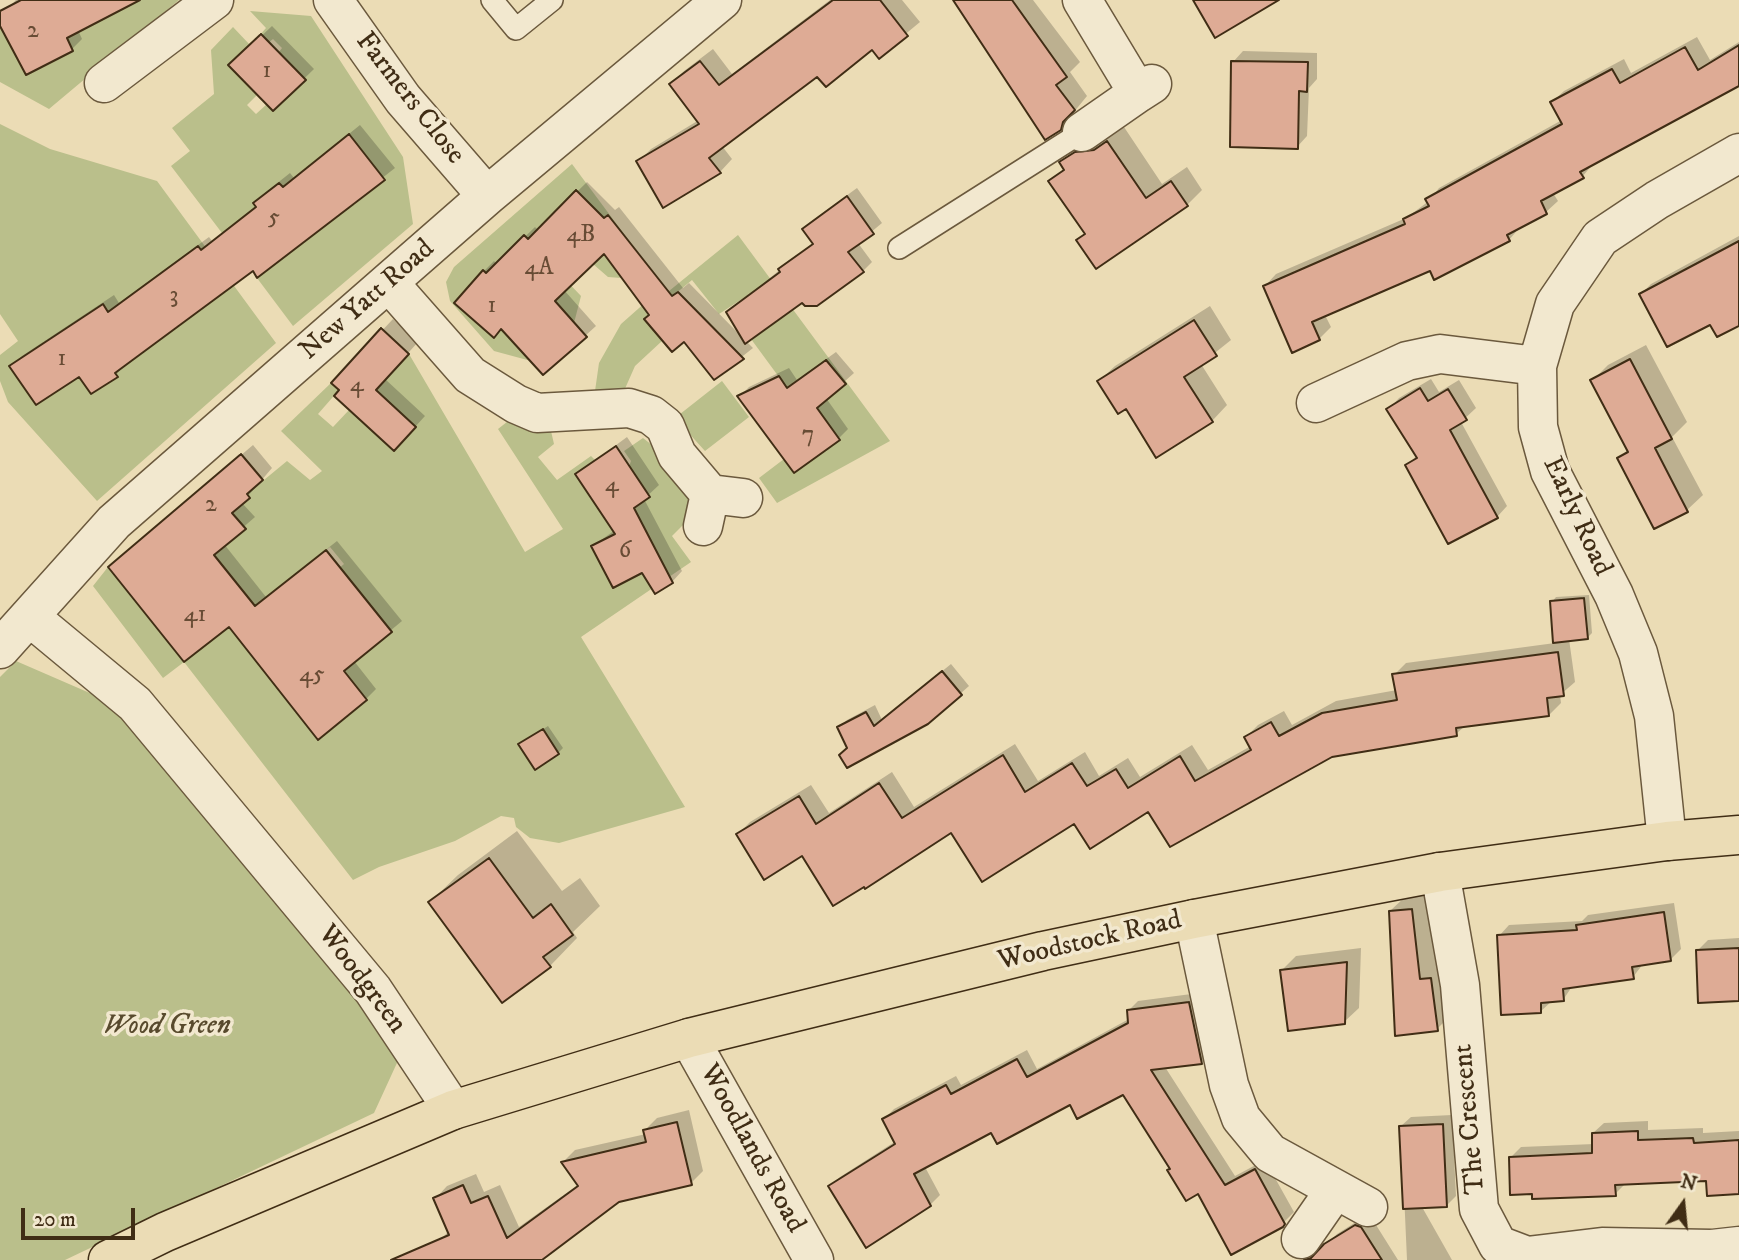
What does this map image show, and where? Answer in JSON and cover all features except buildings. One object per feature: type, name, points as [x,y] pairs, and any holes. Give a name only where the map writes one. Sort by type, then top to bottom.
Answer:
[{"type":"main road","name":"Woodstock Road","points":[[453,1110],[689,1038],[1043,951],[1440,872],[1667,841],[1739,835]]},
{"type":"main road","points":[[123,1257],[453,1110]]},
{"type":"street","points":[[104,82],[214,0]]},
{"type":"street","name":"New Yatt Road","points":[[30,617],[114,522],[487,196],[722,0]]},
{"type":"street","points":[[1082,0],[1145,89],[1082,132]]},
{"type":"street","name":"Farmers Close","points":[[340,3],[402,99],[487,196]]},
{"type":"street","name":"Early Road","points":[[1667,841],[1654,716],[1638,653],[1614,595],[1550,471],[1538,427],[1537,366],[1555,304],[1600,238],[1657,200],[1739,153]]},
{"type":"street","points":[[389,283],[470,375],[516,404],[537,413],[629,408],[651,415],[665,426],[677,454],[719,506]]},
{"type":"street","points":[[1316,403],[1407,361],[1440,354],[1537,366]]},
{"type":"street","points":[[0,649],[30,617]]},
{"type":"street","name":"Woodgreen","points":[[30,617],[135,704],[373,990],[453,1110]]},
{"type":"street","name":"The Crescent","points":[[1440,872],[1460,985],[1479,1209],[1498,1245],[1527,1256],[1602,1247],[1712,1249],[1739,1246]]},
{"type":"street","points":[[1194,919],[1229,1086],[1241,1118],[1270,1153],[1352,1198],[1301,1239]]},
{"type":"street","name":"Woodlands Road","points":[[689,1038],[814,1260]]},
{"type":"lane","points":[[492,0],[516,29],[552,0]]},
{"type":"lane","points":[[899,248],[1082,132]]},
{"type":"green space","points":[[114,0],[179,0],[49,109],[0,82],[0,26],[67,38]]},
{"type":"green space","points":[[250,11],[311,16],[403,157],[413,224],[293,326],[257,278],[317,231],[279,183],[254,202],[256,207],[222,233],[171,166],[190,151],[172,128],[214,94],[211,50],[233,27],[250,45],[229,65],[257,95],[247,105],[256,114],[267,104],[273,111],[305,79],[279,52],[282,48],[273,39],[267,44],[259,36],[266,28]],"holes":[[[349,135],[385,180],[354,205],[341,189]]]},
{"type":"green space","points":[[0,124],[50,149],[157,181],[276,343],[97,501],[8,402],[0,381],[0,355],[18,341],[0,314]]},
{"type":"green space","points":[[572,164],[644,261],[621,278],[608,277],[593,264],[576,190],[549,217],[561,275],[581,296],[574,323],[531,361],[494,351],[450,301],[446,282],[454,267]]},
{"type":"green space","points":[[738,235],[890,441],[777,503],[759,478],[784,459],[794,473],[840,440],[814,404],[787,388],[751,339],[759,288],[719,314],[692,280],[645,319],[662,341],[635,366],[620,400],[595,391],[599,363],[621,324],[664,286],[669,291]],"holes":[[[826,360],[845,384],[823,403],[802,377]]]},
{"type":"green space","points":[[409,354],[525,552],[563,529],[498,429],[512,418],[551,431],[554,444],[538,457],[557,480],[591,456],[595,460],[575,474],[609,524],[631,461],[624,451],[643,438],[662,453],[692,502],[688,520],[672,536],[691,562],[581,637],[685,807],[559,843],[530,838],[516,827],[514,818],[501,816],[455,841],[379,867],[353,880],[184,662],[163,678],[93,586],[108,567],[139,605],[229,627],[318,740],[367,701],[344,671],[392,632],[368,603],[285,612],[344,564],[330,547],[255,606],[233,578],[210,596],[190,572],[246,529],[232,513],[250,498],[247,494],[287,461],[310,480],[322,471],[281,431],[331,383],[339,390],[318,414],[333,427],[349,410],[395,451],[416,427],[376,390]]},
{"type":"green space","points":[[722,381],[749,417],[705,451],[675,418]]},
{"type":"green space","name":"Wood Green","points":[[16,661],[122,707],[402,1052],[374,1113],[65,1260],[0,1260],[0,677]]}]
